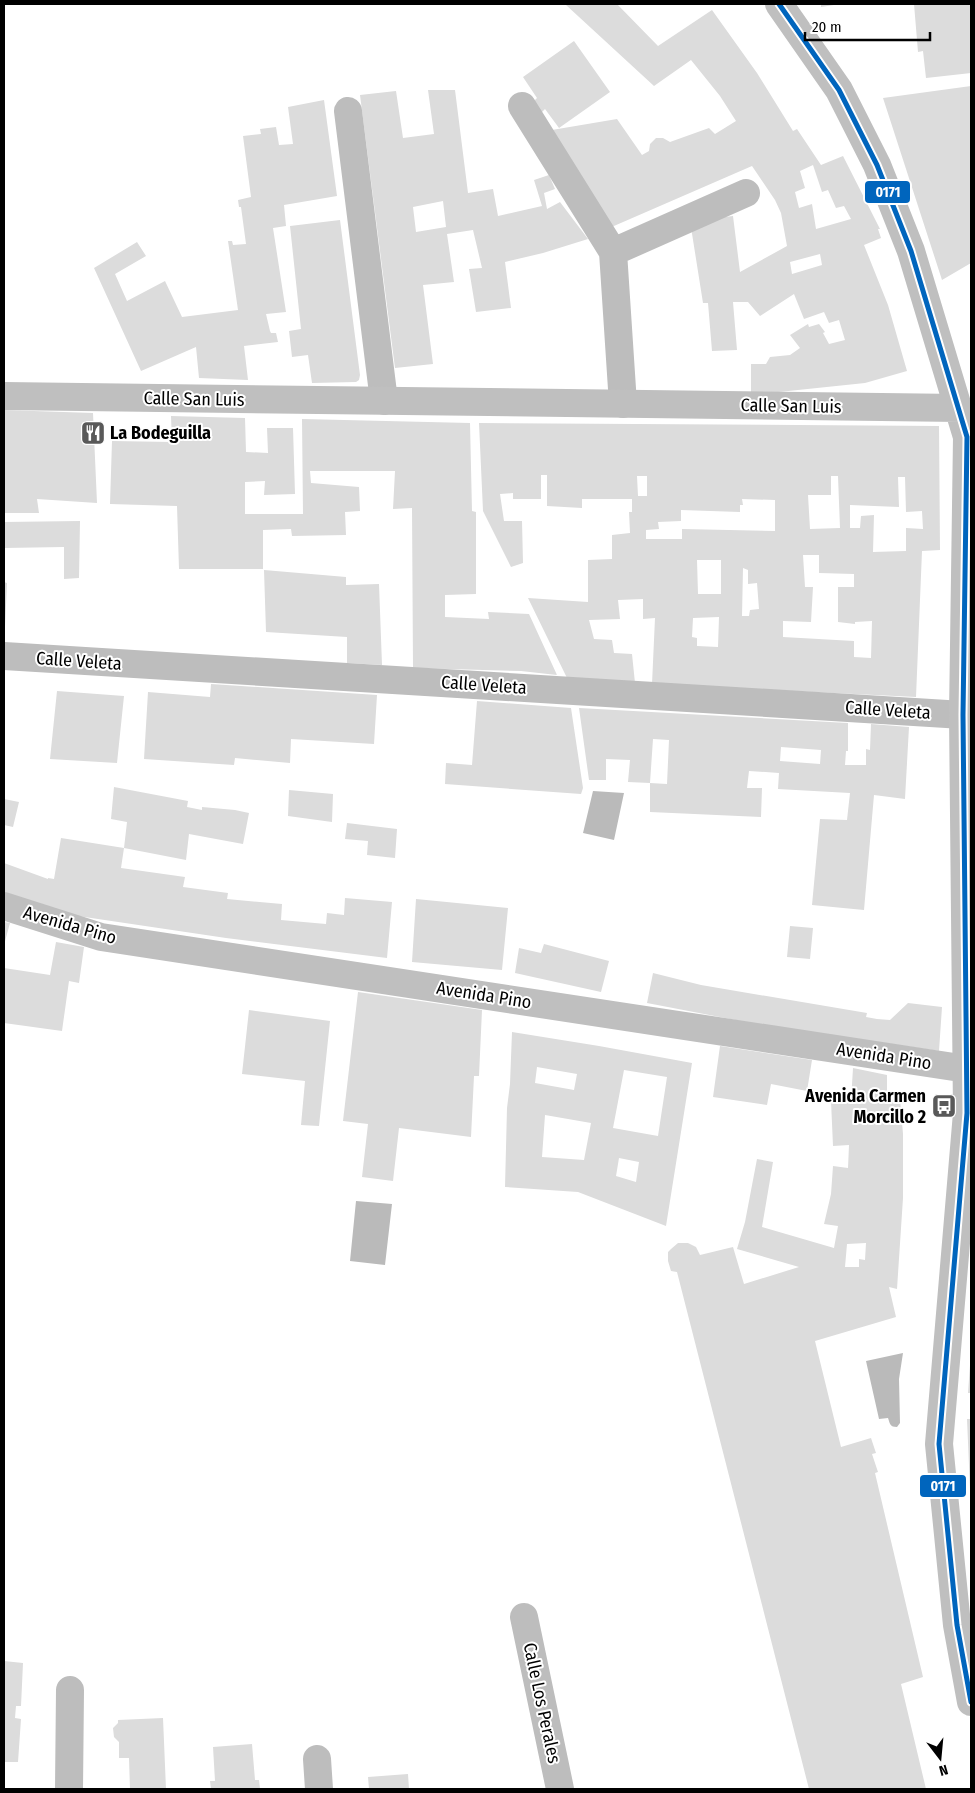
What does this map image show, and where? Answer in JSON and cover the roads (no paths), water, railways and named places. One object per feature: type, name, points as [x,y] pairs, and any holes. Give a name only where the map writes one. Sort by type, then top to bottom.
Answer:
[{"type":"street","points":[[779,4],[839,90],[877,165],[911,251],[969,437],[963,715],[969,1114],[940,1444],[957,1625],[971,1702]]},
{"type":"street","points":[[522,106],[613,252],[623,404]]},
{"type":"street","points":[[348,111],[384,401]]},
{"type":"street","points":[[613,252],[746,193]]},
{"type":"street","name":"Calle San Luis","points":[[4,396],[960,408]]},
{"type":"street","name":"Calle Veleta","points":[[4,656],[963,715]]},
{"type":"street","name":"Avenida Pino","points":[[4,906],[101,937],[967,1069]]},
{"type":"street","name":"Calle Los Perales","points":[[524,1616],[560,1789]]},
{"type":"street","points":[[69,1789],[70,1690]]},
{"type":"street","points":[[317,1759],[319,1789]]},
{"type":"place","name":"La Bodeguilla","points":[[93,433]]},
{"type":"place","name":"Avenida Carmen Morcillo 2","points":[[944,1106]]}]
